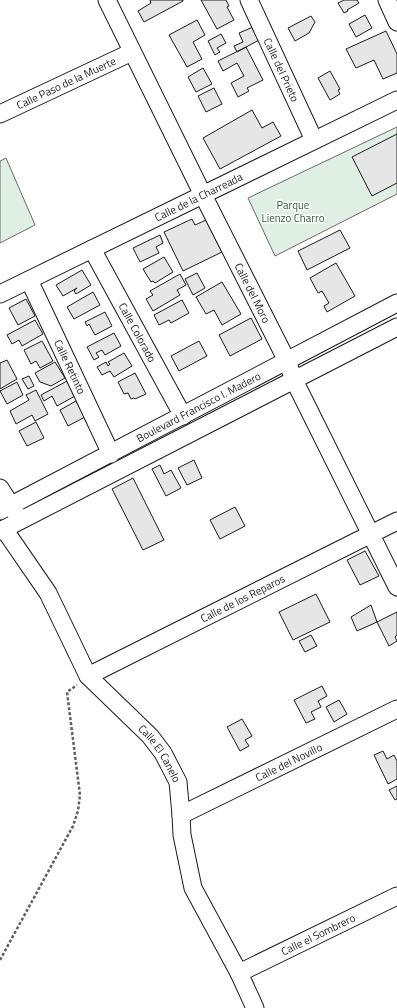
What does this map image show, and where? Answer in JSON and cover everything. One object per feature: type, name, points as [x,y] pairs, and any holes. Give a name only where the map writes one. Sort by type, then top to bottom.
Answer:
[{"type":"street","name":"Calle del Moro","points":[[107,0],[287,361],[294,380],[397,587]]},
{"type":"street","name":"Calle del Prieto","points":[[249,0],[314,140]]},
{"type":"street","points":[[387,0],[397,22]]},
{"type":"street","name":"Calle Paso de la Muerte","points":[[0,114],[132,52]]},
{"type":"street","name":"Calle de la Charreada","points":[[0,294],[397,100]]},
{"type":"street","name":"Calle Colorado","points":[[92,250],[183,416]]},
{"type":"street","name":"Calle Retinto","points":[[29,280],[111,454]]},
{"type":"street","name":"Boulevard Francisco I. Madero","points":[[2,530],[10,513],[111,454],[397,303]]},
{"type":"street","name":"Boulevard Francisco I. Madero","points":[[10,513],[294,380],[397,327]]},
{"type":"street","points":[[0,488],[10,513]]},
{"type":"street","name":"Calle de los Reparos","points":[[88,676],[397,521]]},
{"type":"street","name":"Calle El Canelo","points":[[2,530],[48,593],[88,676],[150,736],[163,753],[178,782],[182,835],[193,888],[239,974],[255,1008]]},
{"type":"street","name":"Calle del Novillo","points":[[181,815],[397,709]]},
{"type":"street","name":"Calle el Sombrero","points":[[239,974],[397,896]]},
{"type":"path","points":[[0,960],[73,826],[78,811],[80,795],[66,692],[88,676]]},
{"type":"green space","name":"Parque Lienzo Charro","points":[[397,127],[397,194],[275,256],[248,198]]},
{"type":"green space","points":[[6,158],[35,225],[0,243],[0,161]]},
{"type":"building","points":[[150,0],[183,1],[144,22],[138,11],[151,3]]},
{"type":"building","points":[[201,0],[226,0],[229,6],[227,7],[234,20],[217,29]]},
{"type":"building","points":[[344,0],[357,0],[359,3],[344,13],[338,3]]},
{"type":"building","points":[[365,15],[372,28],[356,37],[349,24]]},
{"type":"building","points":[[311,16],[315,22],[309,33],[295,41],[288,28]]},
{"type":"building","points":[[197,20],[205,35],[193,42],[202,59],[187,67],[169,35]]},
{"type":"building","points":[[253,27],[259,40],[237,52],[234,46],[243,42],[239,33]]},
{"type":"building","points":[[386,31],[397,54],[397,73],[383,79],[374,60],[356,68],[346,49]]},
{"type":"building","points":[[221,34],[226,43],[217,48],[220,52],[215,55],[208,41]]},
{"type":"building","points":[[246,47],[263,80],[247,88],[249,91],[238,97],[231,83],[244,76],[237,63],[223,71],[218,61]]},
{"type":"building","points":[[203,68],[212,84],[196,92],[188,77]]},
{"type":"building","points":[[330,71],[340,89],[338,90],[340,94],[330,100],[318,78]]},
{"type":"building","points":[[214,88],[222,104],[206,112],[198,96]]},
{"type":"building","points":[[252,110],[262,128],[273,122],[281,136],[220,169],[203,138]]},
{"type":"building","points":[[397,134],[397,183],[372,196],[352,157]]},
{"type":"building","points":[[192,219],[195,225],[206,220],[222,252],[183,271],[164,232]]},
{"type":"building","points":[[340,230],[350,248],[307,270],[298,251]]},
{"type":"building","points":[[160,235],[163,243],[156,247],[159,253],[140,262],[133,248]]},
{"type":"building","points":[[164,257],[173,272],[155,283],[153,281],[151,282],[143,269]]},
{"type":"building","points":[[336,263],[355,296],[327,312],[324,306],[329,303],[322,291],[318,293],[310,278]]},
{"type":"building","points":[[82,270],[91,285],[76,294],[74,291],[77,288],[63,296],[56,285]]},
{"type":"building","points":[[197,273],[205,288],[193,295],[185,279]]},
{"type":"building","points":[[180,274],[186,285],[177,290],[180,295],[153,311],[146,299],[153,295],[150,291]]},
{"type":"building","points":[[222,282],[241,314],[222,325],[214,310],[206,314],[196,297]]},
{"type":"building","points":[[93,292],[100,305],[74,319],[67,307]]},
{"type":"building","points":[[26,299],[35,316],[18,325],[9,308]]},
{"type":"building","points":[[182,300],[189,313],[171,323],[169,320],[159,325],[154,315]]},
{"type":"building","points":[[105,312],[112,326],[95,335],[89,324],[87,326],[85,322]]},
{"type":"building","points":[[251,318],[262,339],[230,356],[219,335]]},
{"type":"building","points":[[35,320],[43,334],[22,346],[19,340],[12,344],[7,335]]},
{"type":"building","points":[[114,333],[121,346],[105,355],[102,350],[96,353],[99,357],[94,360],[87,347]]},
{"type":"building","points":[[42,341],[53,361],[40,368],[36,361],[31,364],[24,350]]},
{"type":"building","points":[[199,341],[207,356],[179,371],[171,356]]},
{"type":"building","points":[[124,353],[132,366],[114,377],[110,371],[102,375],[97,367],[106,362],[108,366],[110,364],[108,362]]},
{"type":"building","points":[[7,360],[17,379],[0,389],[0,363]]},
{"type":"building","points":[[55,362],[65,378],[51,386],[40,382],[35,373]]},
{"type":"building","points":[[135,373],[146,394],[135,399],[131,399],[128,393],[124,394],[118,382]]},
{"type":"building","points":[[29,376],[34,386],[28,389],[22,379]]},
{"type":"building","points":[[67,381],[75,396],[57,406],[52,396],[44,401],[41,395]]},
{"type":"building","points":[[17,382],[23,395],[7,404],[0,391]]},
{"type":"building","points":[[36,390],[48,414],[35,421],[32,415],[16,424],[10,411],[29,400],[26,395]]},
{"type":"building","points":[[76,401],[85,417],[68,426],[60,410]]},
{"type":"building","points":[[36,422],[44,438],[27,446],[19,431]]},
{"type":"building","points":[[194,460],[202,478],[187,485],[178,468]]},
{"type":"building","points":[[160,465],[164,474],[171,470],[181,488],[166,496],[152,469]]},
{"type":"building","points":[[133,478],[164,540],[143,550],[112,489]]},
{"type":"building","points":[[235,507],[245,526],[220,539],[210,520]]},
{"type":"building","points":[[365,551],[379,576],[360,585],[347,560]]},
{"type":"building","points":[[316,594],[330,622],[293,640],[279,612]]},
{"type":"building","points":[[371,605],[377,622],[357,631],[351,617]]},
{"type":"building","points":[[397,612],[397,635],[395,637],[397,641],[389,646],[377,622]]},
{"type":"building","points":[[311,635],[317,646],[305,652],[299,641]]},
{"type":"building","points":[[322,686],[327,696],[318,701],[321,707],[311,712],[315,719],[306,723],[294,700]]},
{"type":"building","points":[[339,700],[347,714],[334,722],[326,707]]},
{"type":"building","points":[[242,719],[252,736],[245,740],[249,746],[240,751],[227,727]]},
{"type":"building","points":[[383,751],[387,759],[394,755],[397,761],[397,779],[388,784],[374,755]]},
{"type":"building","points":[[397,786],[397,799],[395,800],[389,790]]}]
